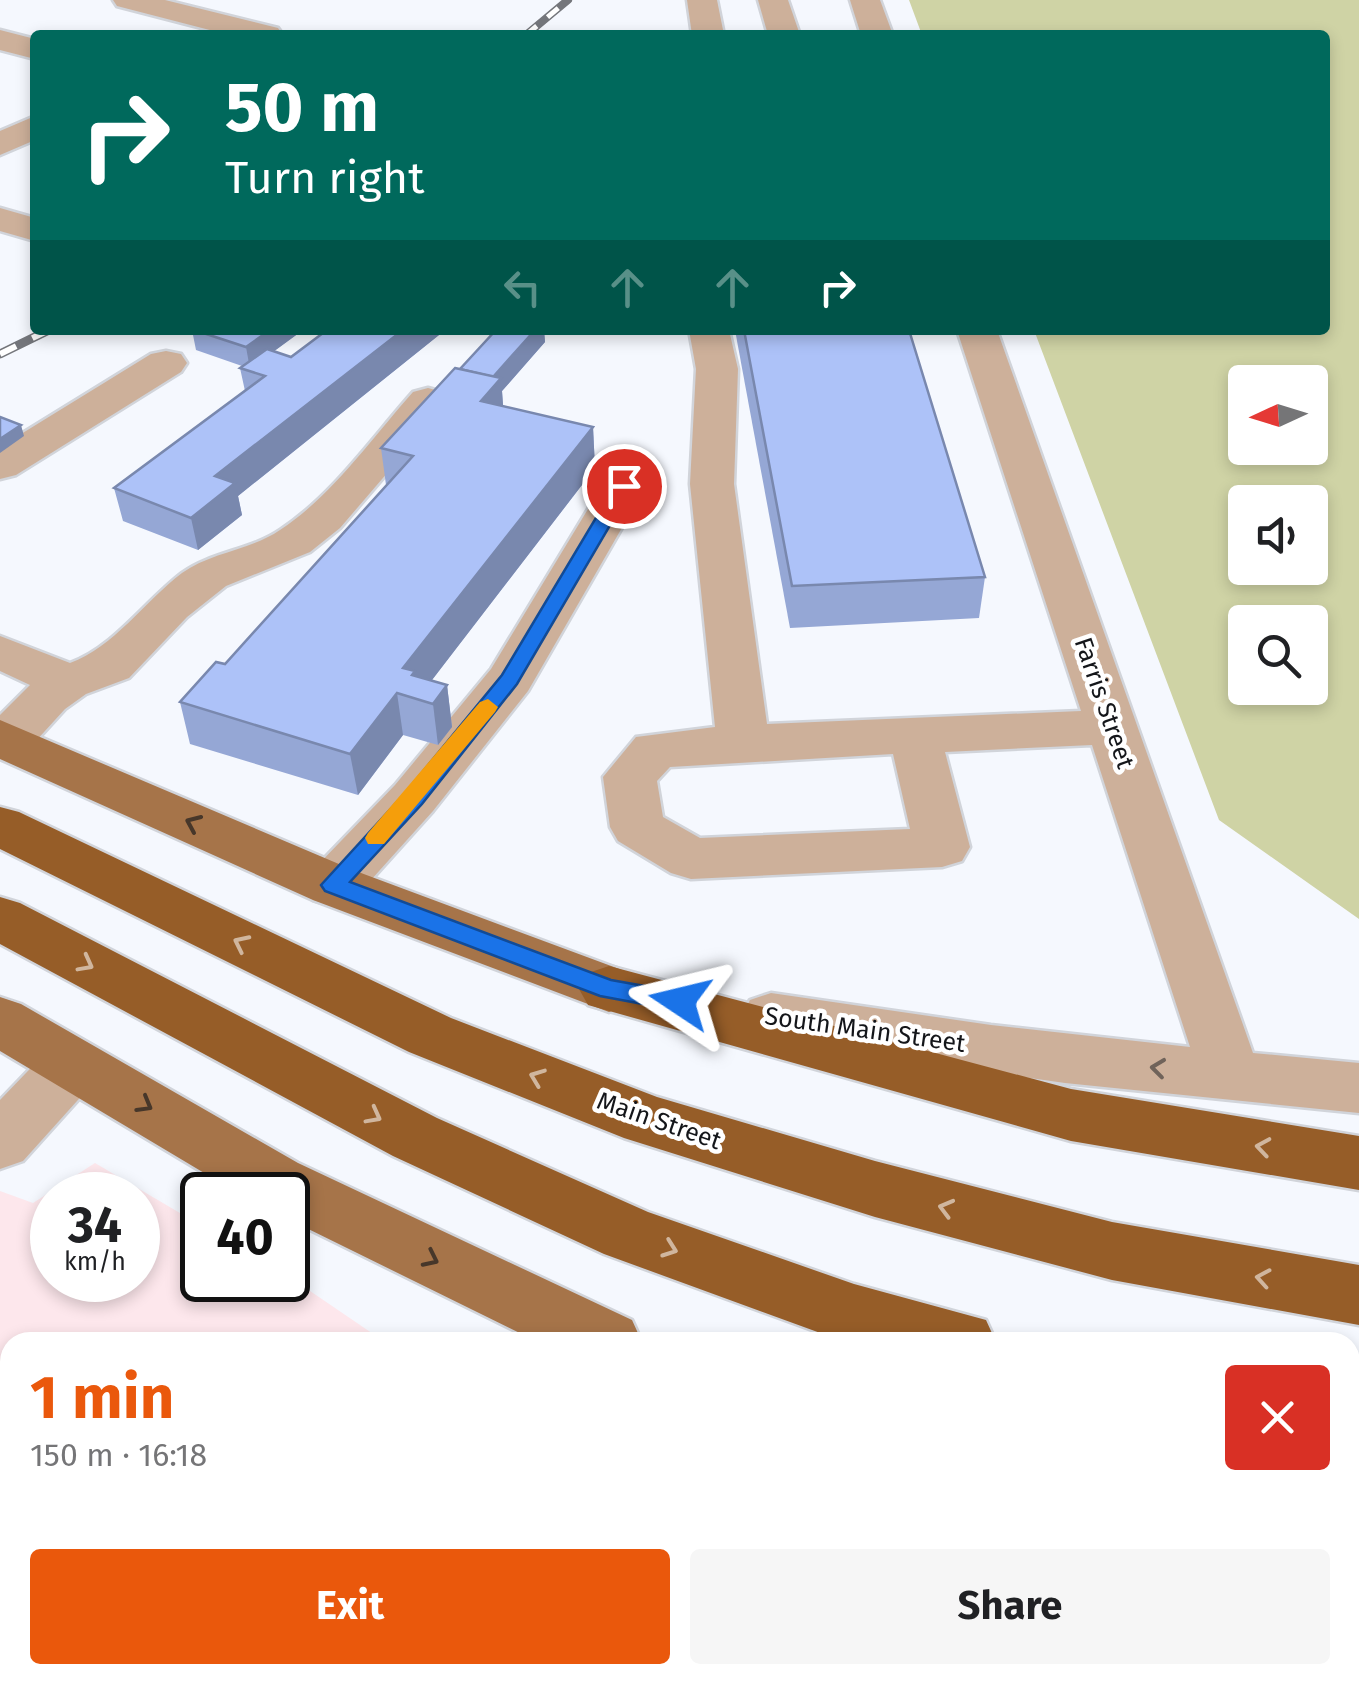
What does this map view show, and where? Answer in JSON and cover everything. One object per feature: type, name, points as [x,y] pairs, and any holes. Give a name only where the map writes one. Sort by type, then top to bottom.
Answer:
[{"type":"highway","name":"Main Street","points":[[0,826],[430,1036],[646,1120],[874,1189],[1112,1251],[1359,1295]]},
{"type":"highway","points":[[0,918],[415,1137],[627,1234],[854,1316],[920,1332]]},
{"type":"highway","points":[[609,989],[1071,1115],[1359,1163]]},
{"type":"main road","name":"South Main Street","points":[[3,740],[333,885],[609,989]]},
{"type":"main road","points":[[0,1021],[276,1182],[579,1332]]},
{"type":"street","points":[[128,0],[208,29],[258,0]]},
{"type":"street","points":[[702,0],[707,30]]},
{"type":"street","points":[[773,0],[782,30]]},
{"type":"street","points":[[865,0],[875,30]]},
{"type":"street","points":[[0,40],[30,48]]},
{"type":"street","points":[[0,115],[30,124]]},
{"type":"street","points":[[0,145],[30,129]]},
{"type":"street","points":[[0,219],[30,228]]},
{"type":"street","points":[[710,335],[717,368],[712,484],[743,742]]},
{"type":"street","name":"Farris Street","points":[[979,335],[1231,1077]]},
{"type":"street","points":[[0,466],[166,363]]},
{"type":"street","points":[[3,740],[68,682],[111,666],[170,606],[209,576],[294,542],[324,518],[428,401]]},
{"type":"street","points":[[333,885],[414,798],[510,679],[624,486]]},
{"type":"street","points":[[0,652],[68,682]]},
{"type":"street","points":[[914,734],[942,847],[691,859],[637,826],[630,777],[655,750],[743,742],[914,734],[1112,727]]},
{"type":"street","name":"South Main Street","points":[[609,989],[860,1032],[1231,1077],[1359,1088]]},
{"type":"street","points":[[0,1142],[73,1064]]},
{"type":"shaded area","points":[[95,1163],[110,1172],[81,1172]]},
{"type":"shaded area","points":[[0,1191],[30,1202],[30,1302],[160,1302],[160,1201],[180,1213],[180,1302],[310,1302],[310,1291],[370,1332],[0,1332]]},
{"type":"green space","points":[[909,0],[1359,0],[1359,919],[1219,820],[1036,335],[1330,335],[1330,30],[920,30]]},
{"type":"building","points":[[209,335],[263,335],[246,347]]},
{"type":"building","points":[[320,335],[397,335],[215,476],[235,483],[191,518],[114,488],[265,376],[240,368],[267,349],[291,357]]},
{"type":"building","points":[[491,335],[531,335],[493,377],[460,369]]},
{"type":"building","points":[[745,335],[911,335],[985,577],[792,586]]},
{"type":"building","points":[[455,368],[501,378],[481,401],[593,427],[403,668],[415,671],[412,675],[447,685],[433,704],[397,693],[350,754],[180,702],[216,662],[225,664],[413,456],[381,448]]},
{"type":"building","points":[[0,417],[21,425],[0,439]]},
{"type":"railway","points":[[532,30],[568,0]]},
{"type":"railway","points":[[0,354],[39,335]]},
{"type":"slow traffic","points":[[376,838],[488,707]]},
{"type":"route","points":[[624,486],[510,679],[414,798],[333,885],[609,989],[680,1001]]}]
